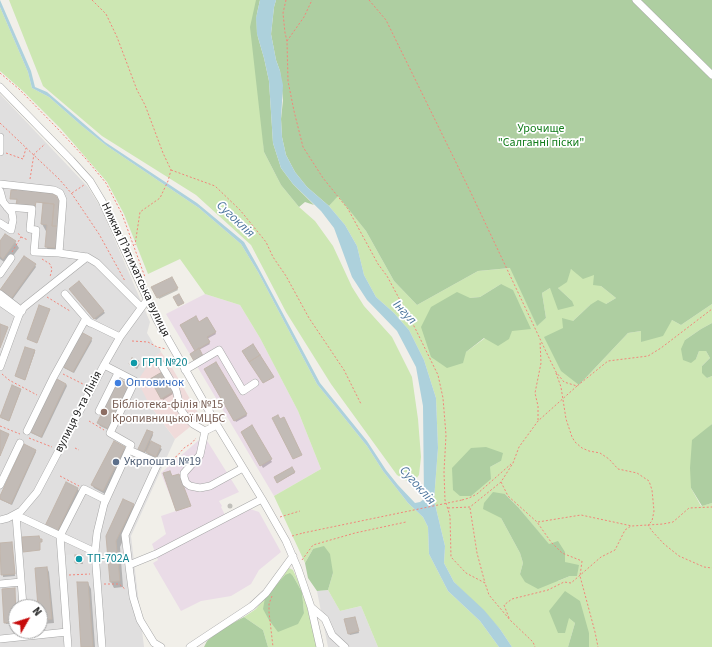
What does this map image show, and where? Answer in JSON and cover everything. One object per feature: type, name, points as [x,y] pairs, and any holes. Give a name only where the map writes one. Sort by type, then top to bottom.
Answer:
[{"type":"street","points":[[636,0],[712,75]]},
{"type":"street","name":"Нижня Пʼятихатська вулиця","points":[[0,87],[52,138],[90,181],[102,201],[147,300],[173,350],[262,499],[293,556],[311,607],[320,647]]},
{"type":"street","points":[[0,137],[3,153]]},
{"type":"street","points":[[0,184],[54,190],[60,194],[63,200],[59,253]]},
{"type":"street","points":[[0,191],[3,202],[12,213],[13,220],[10,230],[0,223]]},
{"type":"street","points":[[7,206],[32,209],[30,229],[36,230],[34,252],[59,253],[86,257],[96,262],[142,307]]},
{"type":"street","points":[[0,367],[20,313],[24,307],[86,257]]},
{"type":"street","points":[[0,274],[11,258]]},
{"type":"street","points":[[0,294],[20,313]]},
{"type":"street","points":[[65,294],[90,323]]},
{"type":"street","name":"вулиця 9-та Лінія","points":[[16,515],[29,503],[37,492],[60,451],[91,388],[120,337],[147,300]]},
{"type":"street","points":[[0,302],[20,313]]},
{"type":"street","points":[[27,431],[85,320],[120,337]]},
{"type":"street","points":[[185,370],[219,350],[244,391],[255,383]]},
{"type":"street","points":[[159,360],[176,390],[181,410],[193,424],[205,431]]},
{"type":"street","points":[[102,647],[95,552],[97,533],[106,500],[131,445],[110,433],[135,381],[104,365]]},
{"type":"street","points":[[99,411],[118,373]]},
{"type":"street","points":[[205,431],[217,425]]},
{"type":"street","points":[[205,431],[200,455],[184,473],[186,483],[190,486],[200,488],[210,486],[243,468]]},
{"type":"street","points":[[0,485],[20,443]]},
{"type":"street","points":[[129,450],[158,463],[125,535],[133,597],[140,620],[154,643],[161,647]]},
{"type":"street","points":[[68,647],[60,536],[84,489],[106,500]]},
{"type":"street","points":[[129,565],[156,554],[262,499]]},
{"type":"street","points":[[0,520],[16,515],[95,552]]},
{"type":"street","points":[[16,515],[22,599]]},
{"type":"street","points":[[190,647],[252,606],[266,593],[293,556]]},
{"type":"street","points":[[0,584],[21,582]]},
{"type":"street","points":[[311,607],[325,620],[332,635],[345,647]]},
{"type":"street","points":[[0,639],[67,632]]},
{"type":"path","points":[[92,0],[106,14],[118,37],[137,90],[145,105],[163,152],[172,170],[215,186],[240,210],[266,242],[273,257],[286,276],[309,318],[344,370],[361,404]]},
{"type":"path","points":[[286,0],[283,13],[287,41],[288,81],[303,147],[323,178],[348,209],[378,264],[387,276],[438,375],[443,398],[446,434],[444,472],[445,500],[450,516],[451,557],[466,573],[485,583]]},
{"type":"path","points":[[287,41],[304,17],[312,0]]},
{"type":"path","points":[[369,0],[386,20],[471,193],[539,339],[556,372],[564,382],[577,386]]},
{"type":"path","points":[[0,123],[34,154],[72,194],[99,234],[127,284]]},
{"type":"path","points":[[30,179],[34,154],[52,138]]},
{"type":"path","points":[[3,153],[23,158],[26,147]]},
{"type":"path","points":[[135,246],[140,212],[160,198],[172,170]]},
{"type":"path","points":[[72,194],[90,181]]},
{"type":"path","points":[[11,227],[21,237],[28,240],[28,245]]},
{"type":"path","points":[[11,258],[12,251],[21,237]]},
{"type":"path","points":[[39,257],[50,264],[52,269],[48,288]]},
{"type":"path","points":[[42,293],[71,311]]},
{"type":"path","points":[[447,508],[470,507],[501,482],[513,462],[518,447],[538,421],[608,361],[648,356],[661,348],[712,309]]},
{"type":"path","points":[[538,421],[536,393],[541,363],[539,339]]},
{"type":"path","points":[[132,341],[148,342],[156,347],[173,350]]},
{"type":"path","points":[[57,371],[91,388]]},
{"type":"path","points":[[0,372],[9,380],[35,394]]},
{"type":"path","points":[[556,372],[566,418],[572,437],[582,448],[600,453],[610,459],[618,469],[637,473],[649,482],[652,490],[654,511],[652,521],[648,525]]},
{"type":"path","points":[[88,421],[110,433]]},
{"type":"path","points":[[0,426],[60,451]]},
{"type":"path","points":[[158,463],[165,463],[177,456],[184,448],[205,431]]},
{"type":"path","points":[[75,448],[79,450]]},
{"type":"path","points":[[290,537],[469,498],[477,494],[513,462]]},
{"type":"path","points":[[60,476],[84,489]]},
{"type":"path","points":[[501,482],[508,496],[537,522],[551,542],[562,553],[582,561],[580,576],[598,647]]},
{"type":"path","points":[[470,507],[477,553],[489,596],[510,620],[533,642],[535,647]]},
{"type":"path","points":[[537,522],[581,516],[632,526],[648,525],[673,522],[689,508],[712,507]]},
{"type":"path","points":[[279,517],[300,511]]},
{"type":"path","points":[[298,569],[301,561],[313,545],[355,533],[406,522]]},
{"type":"path","points":[[648,525],[656,536],[679,556],[712,568]]},
{"type":"path","points":[[510,620],[504,605],[512,599],[548,590],[564,582],[571,583],[601,557],[615,550],[625,530],[632,526]]},
{"type":"path","points":[[63,576],[97,574]]},
{"type":"path","points":[[98,584],[119,584],[133,597]]},
{"type":"path","points":[[273,647],[269,604],[275,592]]},
{"type":"shaded area","points":[[0,94],[88,187],[101,208],[150,322],[147,333],[156,348],[159,347],[161,352],[153,358],[149,404],[175,439],[131,536],[144,647],[0,647]]},
{"type":"shaded area","points":[[205,294],[240,305],[260,338],[298,411],[321,469],[274,496],[166,314]]},
{"type":"shaded area","points":[[161,352],[171,366],[201,418],[175,439],[149,404],[140,386],[140,377],[153,358]]},
{"type":"shaded area","points":[[200,439],[206,439],[239,492],[219,501],[225,515],[240,507],[244,513],[250,509],[259,512],[281,552],[259,570],[251,584],[231,596],[201,601],[181,611],[153,563],[158,560],[152,544],[166,534],[161,516],[176,511],[161,473]]},
{"type":"shaded area","points":[[74,554],[76,573],[66,574],[65,555]]},
{"type":"shaded area","points":[[328,590],[340,611],[361,606],[378,647],[328,647],[317,591]]},
{"type":"green space","points":[[9,0],[256,0],[264,152],[281,185],[299,207],[315,221],[333,246],[352,287],[364,306],[392,337],[412,377],[418,419],[421,457],[419,475],[415,480],[407,481],[397,475],[331,384],[286,312],[251,245],[196,195],[102,136],[43,86]]},
{"type":"green space","points":[[256,0],[260,0],[256,18],[257,34],[269,81],[273,143],[281,168],[293,184],[314,205],[305,202],[299,207],[281,185],[264,152],[250,27]]},
{"type":"green space","name":"Урочище \"Салганні піски\"","points":[[276,0],[712,0],[712,304],[681,325],[672,320],[663,336],[641,342],[641,331],[628,333],[579,385],[561,371],[544,337],[563,328],[562,318],[573,321],[590,305],[598,300],[606,304],[616,298],[601,286],[593,285],[594,275],[583,279],[571,269],[567,282],[558,288],[572,301],[574,306],[558,310],[550,288],[542,293],[546,318],[537,326],[510,268],[478,271],[417,305],[394,281],[366,231],[338,196],[329,206],[307,187],[295,172],[286,155],[282,137],[281,119],[283,100],[280,71],[276,60],[271,34]]},
{"type":"green space","points":[[0,7],[28,72],[32,88],[49,97],[107,146],[199,208],[241,244],[258,272],[317,384],[367,446],[383,471],[408,503],[423,517],[428,527],[429,554],[448,591],[480,621],[499,647],[378,647],[361,606],[340,611],[328,590],[333,573],[313,549],[305,563],[274,496],[321,469],[298,411],[260,338],[240,305],[205,294],[180,259],[148,274],[124,214],[107,182],[61,129],[24,92],[0,71]]},
{"type":"green space","points":[[338,195],[366,231],[394,281],[417,305],[478,271],[511,268],[537,325],[546,318],[542,293],[550,288],[572,301],[558,288],[571,269],[594,274],[601,286],[616,298],[606,304],[590,305],[573,321],[579,385],[628,333],[641,331],[641,342],[672,320],[681,325],[712,304],[712,323],[685,340],[696,359],[699,351],[706,351],[710,358],[702,366],[707,378],[712,376],[712,424],[705,431],[691,488],[701,506],[712,503],[712,647],[589,647],[589,633],[569,618],[575,623],[568,647],[512,647],[500,629],[454,582],[444,563],[445,546],[434,500],[438,448],[436,398],[424,360],[409,330],[394,313],[376,297],[364,275],[357,246],[345,225],[329,206]],"holes":[[[501,284],[485,338],[466,352],[470,298],[480,297]],[[471,448],[501,461],[490,467]],[[505,494],[518,507],[549,545],[565,552],[565,562],[570,576],[558,581],[520,574],[523,563],[520,553],[501,518]]]},
{"type":"green space","points":[[501,284],[513,290],[531,329],[512,331],[509,339],[498,346],[484,338],[466,352],[463,363],[447,368],[431,357],[421,327],[431,307],[457,292],[470,298],[480,297]]},
{"type":"green space","points":[[712,323],[712,376],[707,378],[702,373],[702,366],[710,358],[706,351],[699,351],[696,359],[691,363],[683,360],[681,349],[685,340]]},
{"type":"green space","points":[[712,424],[712,503],[702,506],[691,488],[690,468],[692,440]]},
{"type":"green space","points":[[486,447],[503,453],[501,461],[490,467],[491,479],[471,496],[460,496],[453,490],[452,468],[471,448]]},
{"type":"green space","points":[[493,492],[505,494],[549,544],[558,541],[565,552],[565,562],[579,565],[577,576],[570,576],[538,589],[525,582],[520,574],[523,563],[520,553],[501,518],[483,509],[484,503]]},
{"type":"green space","points":[[324,546],[330,554],[333,573],[328,590],[317,591],[308,578],[305,563],[313,549]]},
{"type":"green space","points":[[289,568],[293,570],[304,594],[317,647],[268,647],[263,630],[244,617],[256,609],[265,598],[304,613],[302,592],[293,576],[285,575],[274,588]]},
{"type":"green space","points":[[290,573],[302,592],[304,613],[298,624],[278,632],[263,609],[265,598],[285,575]]},
{"type":"green space","points":[[565,591],[580,601],[589,633],[589,647],[568,647],[575,623],[569,618],[565,633],[558,633],[549,611]]},
{"type":"green space","points":[[244,617],[263,630],[268,647],[204,647],[207,641],[220,630]]},
{"type":"water","points":[[0,0],[31,71],[35,87],[47,92],[105,142],[197,203],[244,242],[320,383],[367,441],[398,485],[415,503],[420,502],[424,499],[423,406],[416,367],[397,331],[367,300],[352,277],[334,228],[321,211],[293,184],[281,168],[273,143],[269,81],[257,34],[256,18],[260,0],[276,0],[271,34],[283,85],[281,119],[282,137],[286,155],[295,172],[307,187],[329,206],[345,225],[357,246],[364,275],[376,297],[394,313],[409,330],[424,360],[436,398],[438,448],[434,500],[445,546],[444,563],[454,582],[484,610],[500,629],[512,647],[499,647],[480,621],[448,591],[429,554],[428,527],[423,517],[408,503],[383,471],[367,446],[317,384],[258,272],[241,244],[199,208],[107,146],[49,97],[32,88],[28,72],[0,7]]},
{"type":"building","points":[[17,188],[37,189],[36,192],[52,193],[56,195],[56,197],[59,197],[59,200],[61,200],[59,226],[52,226],[54,204],[36,202],[35,207],[16,205],[17,199],[10,199],[11,190],[17,190]]},
{"type":"building","points":[[43,203],[54,204],[52,226],[59,226],[57,248],[45,247],[47,225],[41,224]]},
{"type":"building","points":[[5,234],[16,241],[3,259],[0,256],[0,241]]},
{"type":"building","points":[[24,256],[36,264],[11,299],[0,290]]},
{"type":"building","points":[[172,277],[178,288],[157,298],[151,287]]},
{"type":"building","points":[[79,281],[104,311],[94,319],[69,289]]},
{"type":"building","points":[[179,294],[184,303],[178,306],[173,297]]},
{"type":"building","points":[[39,305],[50,309],[37,343],[27,339]]},
{"type":"building","points":[[196,316],[199,322],[207,317],[216,332],[207,337],[210,342],[195,351],[180,325]]},
{"type":"building","points":[[0,324],[8,327],[0,348]]},
{"type":"building","points":[[81,332],[92,338],[73,372],[62,366]]},
{"type":"building","points":[[253,344],[260,355],[249,362],[242,351]]},
{"type":"building","points":[[25,347],[35,350],[25,380],[15,376]]},
{"type":"building","points":[[199,348],[203,356],[194,361],[190,354]]},
{"type":"building","points":[[260,355],[274,377],[263,383],[249,362]]},
{"type":"building","name":"ГРП №20","points":[[132,358],[139,361],[136,368],[129,364]]},
{"type":"building","points":[[216,362],[247,414],[234,421],[204,369]]},
{"type":"building","points":[[162,372],[173,392],[161,399],[150,379]]},
{"type":"building","points":[[55,378],[66,384],[41,437],[29,431]]},
{"type":"building","points":[[119,379],[130,385],[109,429],[97,423]]},
{"type":"building","points":[[12,385],[21,389],[9,421],[0,417]]},
{"type":"building","points":[[278,415],[280,419],[284,417],[302,455],[293,459],[272,418]]},
{"type":"building","points":[[252,425],[272,459],[260,466],[241,432]]},
{"type":"building","points":[[0,430],[9,434],[0,456]]},
{"type":"building","points":[[147,430],[153,432],[144,452],[138,449]]},
{"type":"building","points":[[114,441],[125,447],[103,491],[91,485]]},
{"type":"building","points":[[151,441],[161,446],[156,457],[146,452]]},
{"type":"building","points":[[24,444],[36,450],[11,504],[0,499],[0,496]]},
{"type":"building","points":[[292,467],[295,472],[277,483],[274,477]]},
{"type":"building","points":[[170,471],[172,476],[179,474],[191,506],[176,511],[163,473]]},
{"type":"building","points":[[66,482],[78,488],[57,532],[45,526]]},
{"type":"building","points":[[123,499],[134,504],[116,541],[120,581],[110,582],[106,536]]},
{"type":"building","points":[[39,536],[40,539],[42,539],[42,542],[40,542],[40,550],[23,552],[22,537]]},
{"type":"building","points":[[12,542],[15,574],[1,575],[0,543]]},
{"type":"building","name":"ТП-702А","points":[[75,555],[82,555],[82,563],[75,563]]},
{"type":"building","points":[[47,567],[52,619],[48,619],[48,599],[37,599],[35,568]]},
{"type":"building","points":[[77,582],[88,582],[93,647],[81,647]]},
{"type":"building","points":[[15,588],[15,599],[8,599],[8,623],[4,623],[2,589]]},
{"type":"building","points":[[355,617],[359,631],[348,634],[344,619]]},
{"type":"place","name":"ГРП №20","points":[[134,363]]},
{"type":"place","name":"Оптовичок","points":[[118,383]]},
{"type":"place","name":"Бібліотека-філія №15 Кропивницької МЦБС","points":[[104,412]]},
{"type":"place","name":"Укрпошта №19","points":[[116,462]]},
{"type":"place","name":"ТП-702А","points":[[79,559]]},
{"type":"water label","name":"Сугоклія","points":[[235,220]]},
{"type":"water label","name":"Інгул","points":[[404,313]]},
{"type":"water label","name":"Сугоклія","points":[[417,486]]}]
